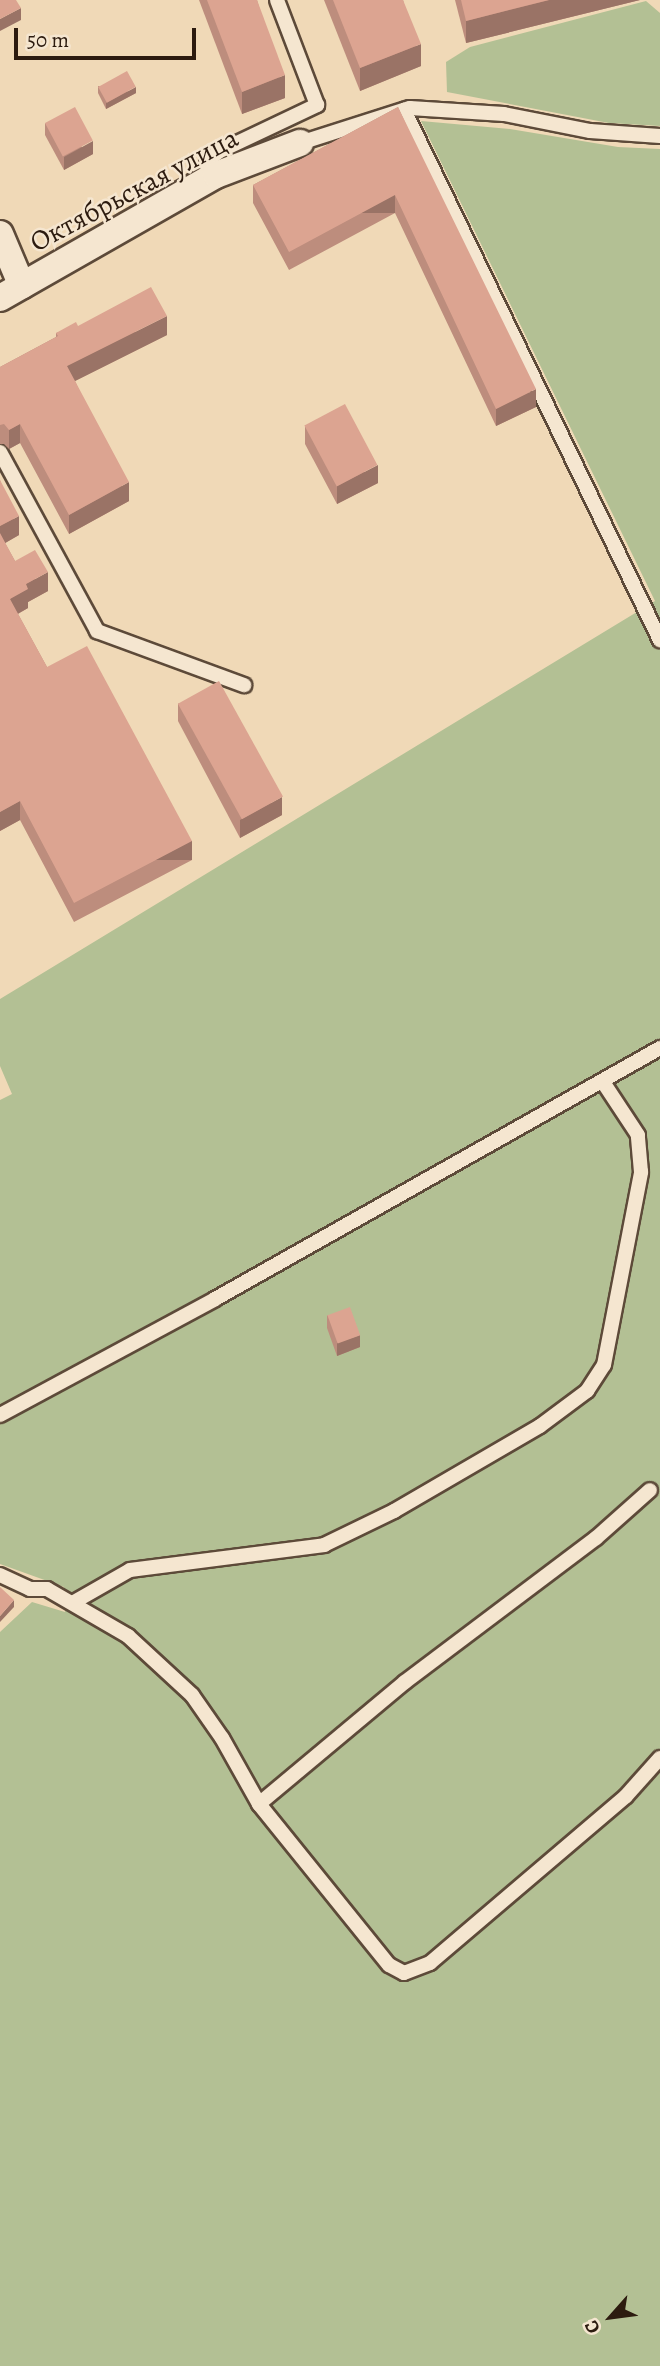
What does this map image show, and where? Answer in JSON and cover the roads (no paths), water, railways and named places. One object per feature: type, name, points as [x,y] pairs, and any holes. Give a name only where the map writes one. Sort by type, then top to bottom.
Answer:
[{"type":"street","name":"Октябрьская улица","points":[[11,292],[209,179],[300,143]]},
{"type":"street","points":[[0,234],[11,292]]},
{"type":"lane","points":[[209,179],[207,161],[218,152],[317,105],[277,0]]},
{"type":"lane","points":[[404,110],[660,640]]},
{"type":"lane","points":[[300,143],[404,110],[504,114],[590,131],[660,136]]},
{"type":"lane","points":[[0,452],[97,631],[244,685]]},
{"type":"lane","points":[[0,1415],[215,1299],[660,1048]]},
{"type":"lane","points":[[74,1602],[130,1570],[324,1545],[394,1511],[540,1426],[587,1391],[604,1365],[641,1172],[638,1135],[603,1082]]},
{"type":"lane","points":[[259,1804],[405,1682],[596,1538],[650,1490]]},
{"type":"lane","points":[[0,1575],[30,1589],[47,1589],[74,1602],[128,1636],[192,1695],[222,1738],[259,1804],[389,1965],[404,1973],[430,1963],[626,1796],[660,1758]]}]
